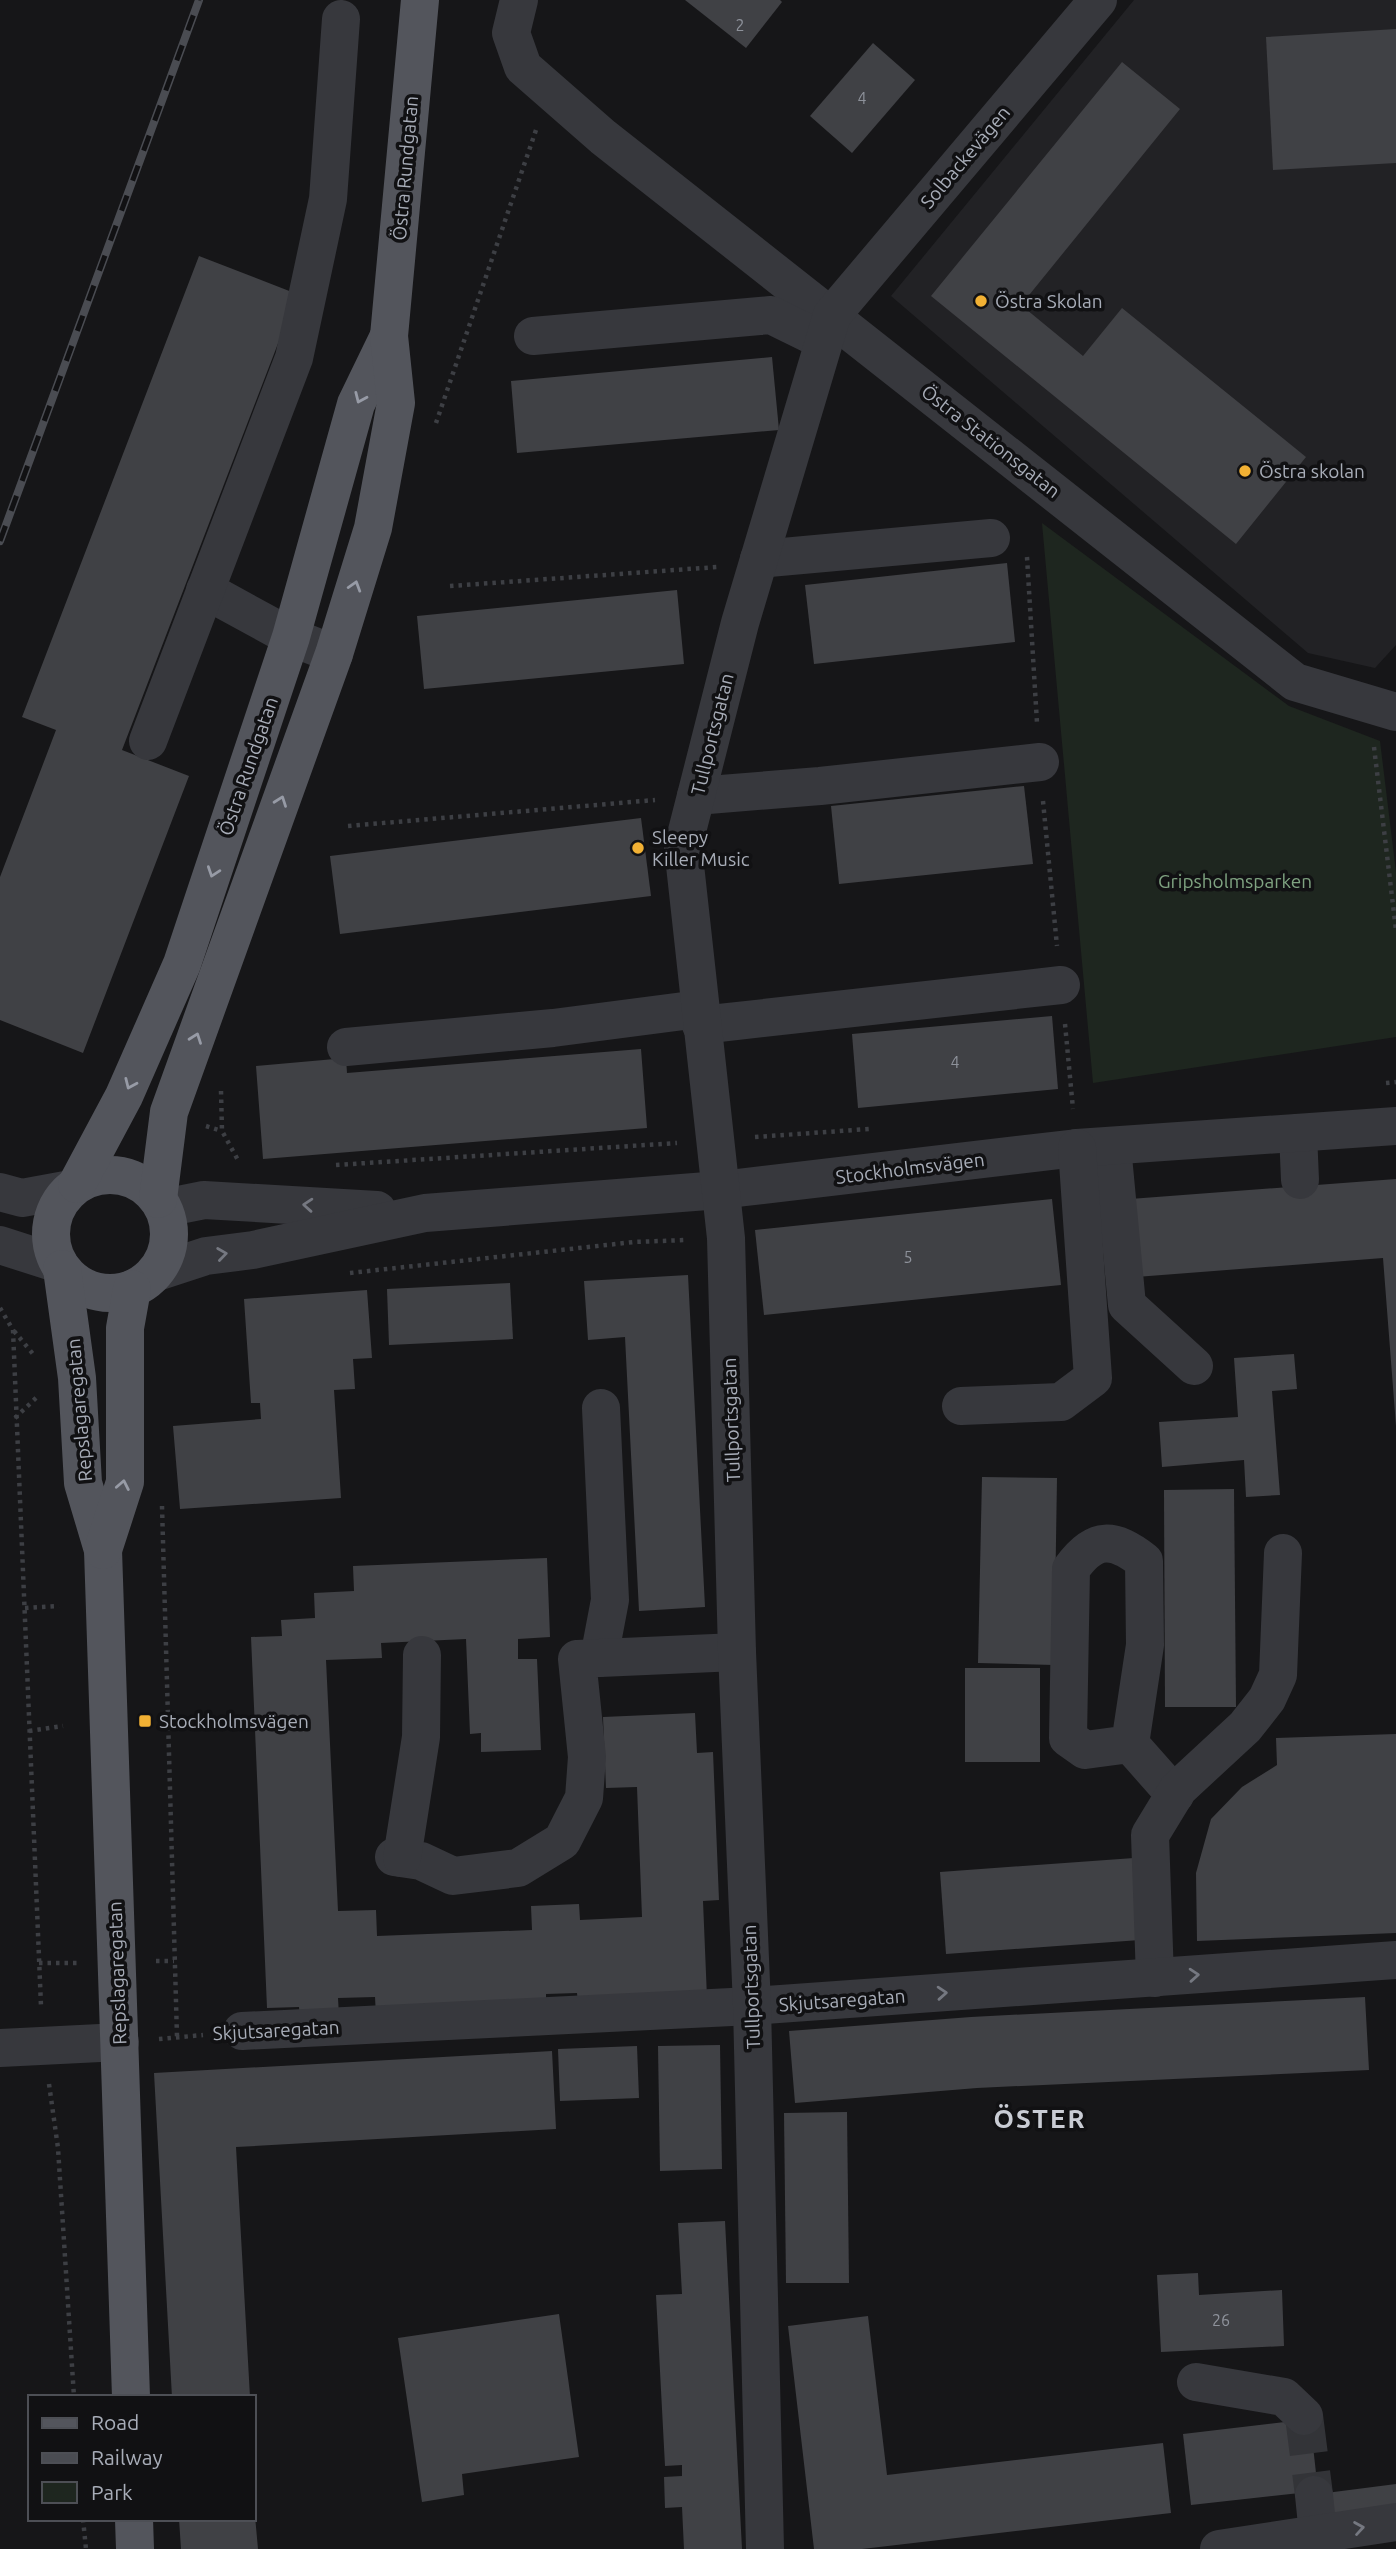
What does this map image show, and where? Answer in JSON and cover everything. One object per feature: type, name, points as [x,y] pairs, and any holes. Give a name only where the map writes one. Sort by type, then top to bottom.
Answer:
[{"type":"main road","name":"Östra Rundgatan","points":[[161,1204],[169,1112],[334,654],[373,528],[396,402],[389,336],[420,0]]},
{"type":"main road","name":"Östra Rundgatan","points":[[74,1187],[124,1096],[182,964],[291,638],[356,404],[389,336]]},
{"type":"main road","points":[[112,1175],[130,1178],[146,1186],[161,1204],[170,1241],[144,1281],[113,1294],[93,1291],[76,1282],[60,1267],[51,1233],[53,1217],[74,1187],[94,1177],[112,1175]]},
{"type":"main road","name":"Repslagaregatan","points":[[60,1267],[74,1343],[83,1483],[103,1550],[131,2395]]},
{"type":"main road","name":"Repslagaregatan","points":[[103,1550],[125,1482],[125,1328],[144,1281]]},
{"type":"main road","points":[[134,2521],[135,2549]]},
{"type":"street","name":"Östra Stationsgatan","points":[[519,0],[511,33],[523,67],[828,328],[1295,681],[1391,711]]},
{"type":"street","name":"Solbackevägen","points":[[828,328],[1098,0]]},
{"type":"street","points":[[148,741],[295,358],[328,199],[341,19]]},
{"type":"street","points":[[533,336],[771,315],[828,328]]},
{"type":"street","name":"Tullportsgatan","points":[[765,2549],[752,2006],[737,1652],[726,1238],[682,847],[758,564],[828,328]]},
{"type":"street","points":[[758,564],[992,538]]},
{"type":"street","points":[[205,590],[291,638],[334,654]]},
{"type":"street","points":[[695,800],[1040,762]]},
{"type":"street","points":[[346,1046],[1061,985]]},
{"type":"street","name":"Stockholmsvägen","points":[[144,1281],[206,1256],[253,1250],[425,1213],[720,1190],[1090,1136],[1298,1133],[1396,1126]]},
{"type":"street","points":[[1298,1133],[1300,1180]]},
{"type":"street","points":[[1090,1136],[1127,1305],[1194,1366]]},
{"type":"street","points":[[961,1406],[1061,1402],[1093,1378],[1090,1136]]},
{"type":"street","points":[[0,1192],[22,1198],[74,1187]]},
{"type":"street","name":"Stockholmsvägen","points":[[161,1204],[204,1200],[425,1213]]},
{"type":"street","points":[[0,1245],[60,1267]]},
{"type":"street","points":[[599,1658],[610,1600],[601,1408]]},
{"type":"street","points":[[1130,1744],[1085,1751],[1068,1738],[1071,1569],[1082,1553],[1105,1542],[1124,1546],[1144,1561],[1145,1645],[1130,1744],[1174,1795]]},
{"type":"street","points":[[1155,1978],[1150,1835],[1174,1795],[1245,1727],[1267,1699],[1278,1675],[1283,1553]]},
{"type":"street","points":[[422,1655],[421,1737],[398,1858],[421,1861],[453,1876],[518,1868],[562,1841],[584,1798],[587,1757],[577,1659],[737,1652]]},
{"type":"street","name":"Skjutsaregatan","points":[[242,2031],[752,2006],[1396,1960]]},
{"type":"street","points":[[0,2048],[120,2042]]},
{"type":"street","points":[[1196,2382],[1284,2397],[1304,2416]]},
{"type":"street","points":[[1314,2495],[1318,2534]]},
{"type":"street","points":[[1219,2549],[1396,2522]]},
{"type":"path","points":[[992,538],[1014,538],[1027,550],[1040,762],[1074,1114],[1090,1136]]},
{"type":"path","points":[[450,586],[699,566],[758,564]]},
{"type":"path","points":[[1391,711],[1374,745],[1396,930]]},
{"type":"path","points":[[348,826],[644,799],[695,800]]},
{"type":"path","points":[[1382,1084],[1396,1082]]},
{"type":"path","points":[[334,1165],[882,1128]]},
{"type":"path","points":[[222,1131],[245,1172]]},
{"type":"path","points":[[349,1273],[634,1242],[726,1238]]},
{"type":"path","points":[[0,1308],[13,1330],[43,2046],[58,2148],[74,2395]]},
{"type":"path","points":[[161,1494],[164,1681],[177,2037]]},
{"type":"path","points":[[24,1608],[59,1606]]},
{"type":"path","points":[[29,1731],[63,1726]]},
{"type":"path","name":"Skjutsaregatan","points":[[120,2042],[242,2031]]},
{"type":"path","points":[[83,2521],[86,2549]]},
{"type":"shaded area","name":"Östra skolan","points":[[1134,0],[1396,0],[1396,645],[1375,668],[1308,653],[891,296]]},
{"type":"green space","name":"Gripsholmsparken","points":[[1042,523],[1289,706],[1380,741],[1396,872],[1396,1037],[1093,1083]]},
{"type":"building","points":[[685,0],[780,0],[782,2],[746,48]]},
{"type":"building","points":[[1396,29],[1396,163],[1273,170],[1266,37]]},
{"type":"building","points":[[873,43],[915,80],[852,153],[810,116]]},
{"type":"building","name":"Östra Skolan","points":[[1122,62],[1180,109],[1021,305],[1083,356],[1122,308],[1306,457],[1236,544],[931,296]]},
{"type":"building","points":[[199,256],[297,294],[122,750],[189,776],[83,1053],[0,1020],[0,877],[56,730],[22,717]]},
{"type":"building","points":[[772,357],[779,430],[517,453],[511,381]]},
{"type":"building","points":[[1007,563],[1015,642],[814,664],[805,585]]},
{"type":"building","points":[[677,590],[684,664],[424,689],[417,616]]},
{"type":"building","points":[[1024,786],[1033,864],[839,884],[831,806]]},
{"type":"building","points":[[641,818],[651,896],[340,934],[330,856]]},
{"type":"building","points":[[1052,1016],[1058,1089],[858,1108],[852,1034]]},
{"type":"building","points":[[641,1049],[647,1128],[263,1159],[256,1066],[346,1058],[347,1073]]},
{"type":"building","points":[[1396,1179],[1396,1426],[1383,1258],[1136,1277],[1130,1199]]},
{"type":"building","points":[[1052,1199],[1061,1285],[764,1315],[755,1230]]},
{"type":"building","points":[[688,1275],[705,1607],[639,1611],[625,1337],[588,1340],[584,1281]]},
{"type":"building","points":[[510,1283],[513,1339],[389,1345],[387,1289]]},
{"type":"building","points":[[367,1290],[372,1358],[353,1359],[355,1389],[334,1390],[341,1498],[180,1509],[173,1426],[261,1419],[260,1403],[251,1403],[244,1299]]},
{"type":"building","points":[[1294,1354],[1297,1389],[1272,1391],[1280,1495],[1246,1497],[1244,1460],[1162,1467],[1159,1422],[1238,1417],[1234,1358]]},
{"type":"building","points":[[982,1477],[1057,1478],[1054,1665],[978,1663]]},
{"type":"building","points":[[1234,1489],[1236,1707],[1165,1707],[1164,1490]]},
{"type":"building","points":[[547,1558],[550,1637],[518,1639],[518,1659],[537,1659],[541,1750],[481,1752],[481,1733],[470,1734],[466,1639],[381,1643],[382,1658],[326,1660],[338,1911],[376,1910],[377,1936],[532,1930],[531,1906],[579,1904],[580,1920],[642,1917],[637,1787],[606,1788],[603,1717],[695,1713],[697,1753],[713,1752],[719,1900],[703,1901],[707,1998],[578,2003],[577,1993],[546,1994],[546,2008],[376,2016],[375,1997],[338,1998],[339,2016],[300,2018],[299,2007],[267,2008],[251,1637],[282,1636],[281,1620],[315,1618],[314,1593],[354,1591],[353,1566]]},
{"type":"building","points":[[965,1668],[1040,1668],[1040,1762],[965,1762]]},
{"type":"building","points":[[1396,1734],[1396,1933],[1197,1941],[1196,1873],[1211,1819],[1242,1787],[1277,1765],[1276,1738]]},
{"type":"building","points":[[1134,1858],[1140,1940],[946,1954],[940,1872]]},
{"type":"building","points":[[1365,1997],[1369,2070],[977,2088],[795,2103],[789,2031],[971,2017]]},
{"type":"building","points":[[720,2045],[722,2169],[660,2171],[658,2046]]},
{"type":"building","points":[[637,2046],[639,2098],[560,2101],[558,2049]]},
{"type":"building","points":[[552,2051],[556,2129],[236,2147],[250,2395],[172,2395],[154,2073]]},
{"type":"building","points":[[847,2112],[849,2283],[786,2283],[784,2113]]},
{"type":"building","points":[[725,2221],[742,2549],[684,2549],[682,2507],[665,2508],[664,2477],[682,2476],[682,2465],[665,2466],[656,2295],[682,2294],[678,2223]]},
{"type":"building","points":[[1198,2273],[1199,2295],[1282,2290],[1284,2346],[1161,2352],[1157,2275]]},
{"type":"building","points":[[559,2314],[579,2457],[462,2474],[464,2495],[422,2502],[398,2338]]},
{"type":"building","points":[[868,2316],[887,2475],[1163,2443],[1171,2513],[862,2549],[814,2549],[788,2326]]},
{"type":"building","points":[[1310,2419],[1318,2491],[1191,2505],[1183,2434]]},
{"type":"building","points":[[1396,2484],[1396,2516],[1330,2525],[1326,2493]]},
{"type":"building","points":[[179,2521],[255,2521],[258,2549],[181,2549]]},
{"type":"tunnel","points":[[1304,2416],[1314,2495]]},
{"type":"railway","points":[[0,541],[199,0]]},
{"type":"place","name":"Östra Skolan","points":[[981,301]]},
{"type":"place","name":"Östra skolan","points":[[1245,471]]},
{"type":"place","name":"Sleepy Killer Music","points":[[638,848]]},
{"type":"place","name":"Stockholmsvägen","points":[[145,1721]]},
{"type":"district","name":"ÖSTER","points":[[1040,2118]]}]
